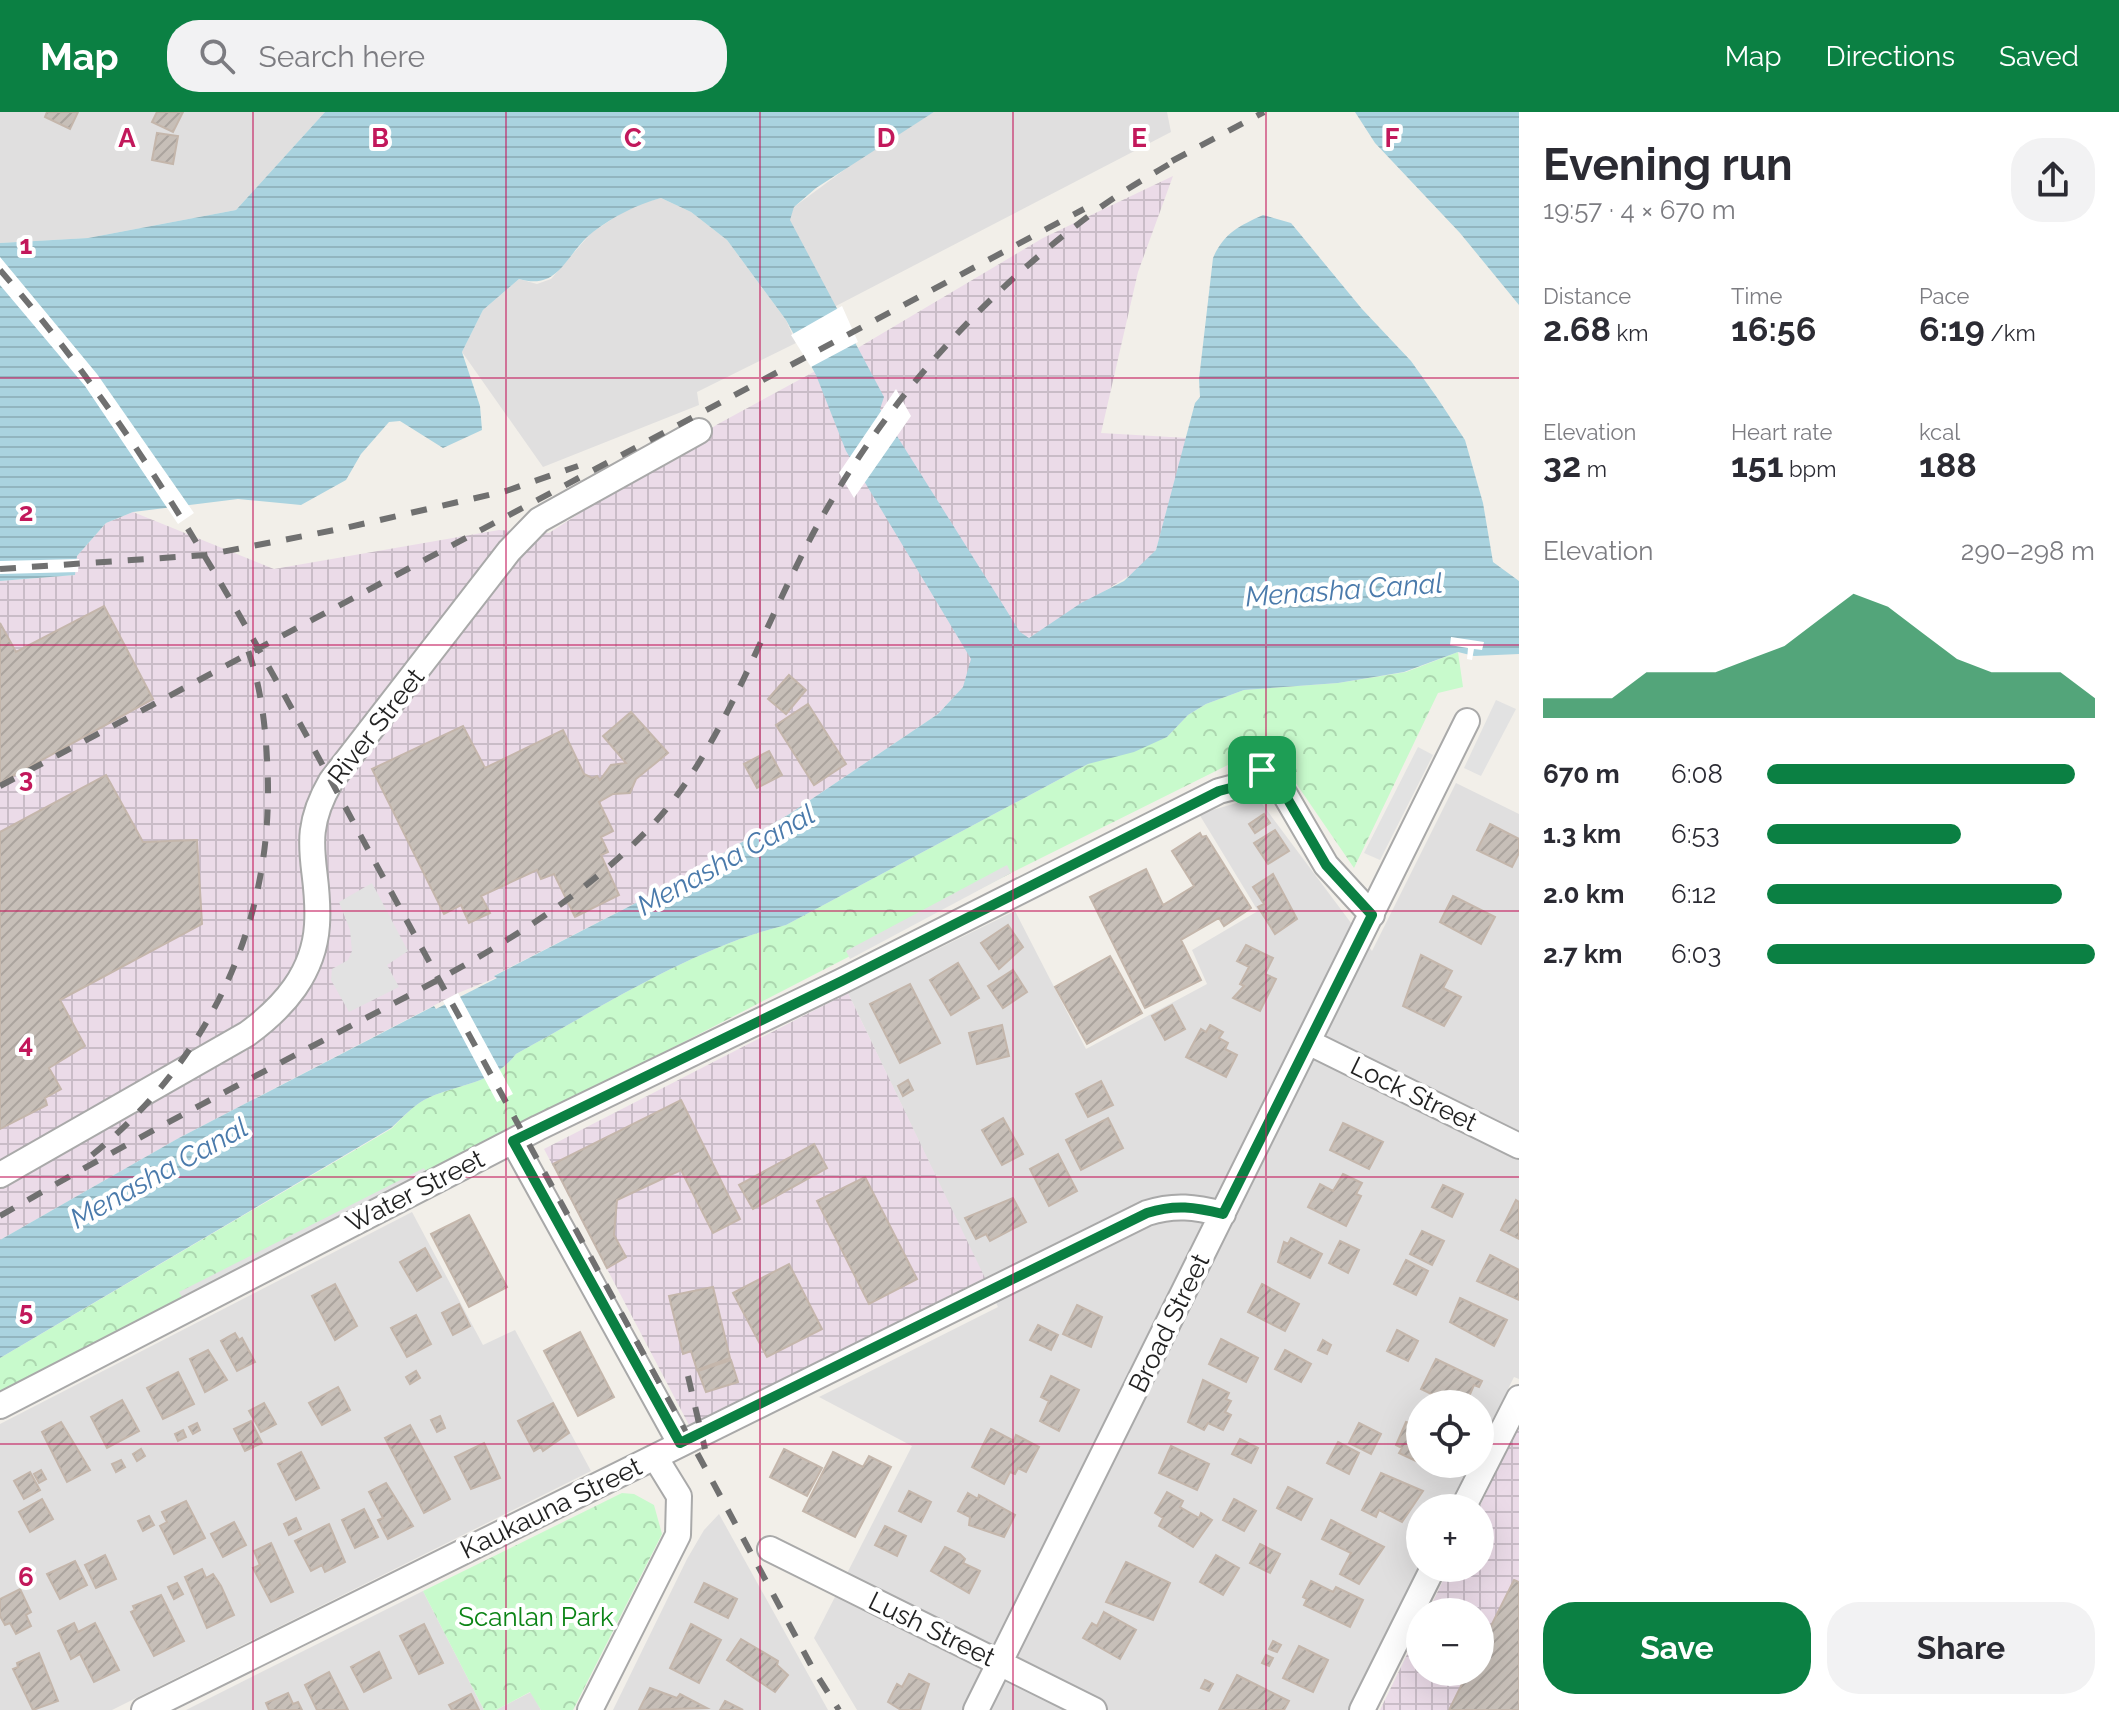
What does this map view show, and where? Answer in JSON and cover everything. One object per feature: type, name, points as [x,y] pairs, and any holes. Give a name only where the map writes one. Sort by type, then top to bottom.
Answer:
[{"type":"street","name":"River Street","points":[[0,1175],[247,1034],[273,1015],[304,975],[314,947],[317,923],[311,849],[319,802],[331,781],[509,551],[539,520],[699,431]]},
{"type":"street","name":"Broad Street","points":[[976,1710],[1467,721]]},
{"type":"street","name":"Water Street","points":[[0,1406],[513,1141],[842,981],[1219,791],[1238,786],[1262,770],[1280,786],[1326,865],[1372,915]]},
{"type":"street","name":"Lock Street","points":[[1308,1042],[1519,1146]]},
{"type":"street","points":[[513,1141],[680,1443]]},
{"type":"street","name":"Kaukauna Street","points":[[144,1710],[1147,1213],[1168,1206],[1191,1206],[1223,1214]]},
{"type":"street","points":[[1470,1494],[1519,1398]]},
{"type":"street","points":[[590,1710],[673,1546],[680,1514],[679,1496],[655,1457]]},
{"type":"street","name":"Lush Street","points":[[770,1549],[1094,1710]]},
{"type":"street","points":[[1362,1710],[1426,1582]]},
{"type":"shaded area","points":[[0,112],[325,112],[236,210],[88,238],[0,243]]},
{"type":"shaded area","points":[[934,112],[1167,112],[1171,132],[834,307],[789,220],[794,207],[863,156]]},
{"type":"shaded area","points":[[1173,176],[1138,272],[1101,433],[1188,438],[1156,550],[1140,569],[1029,638],[963,687],[938,714],[791,813],[665,888],[495,975],[498,977],[458,993],[177,1139],[0,1240],[0,581],[75,575],[77,556],[106,523],[133,512],[274,569],[499,530],[549,533],[718,424],[856,349],[1043,238]]},
{"type":"shaded area","points":[[661,198],[691,212],[727,240],[786,320],[796,343],[697,392],[699,405],[543,467],[462,352],[483,310],[519,279],[537,284],[551,279],[591,233],[632,206]]},
{"type":"shaded area","points":[[1496,700],[1516,709],[1481,776],[1464,768]]},
{"type":"shaded area","points":[[1418,747],[1433,755],[1380,860],[1364,853]]},
{"type":"shaded area","points":[[1456,783],[1519,814],[1519,1379],[1514,1377],[1494,1417],[1494,1390],[1406,1390],[1406,1478],[1463,1478],[1456,1494],[1406,1494],[1406,1582],[1412,1582],[1348,1710],[857,1710],[814,1638],[912,1446],[819,1397],[998,1307],[848,993],[1015,911],[1086,1049],[1207,984],[1192,950],[1258,911],[1199,814],[1257,797],[1372,951]]},
{"type":"shaded area","points":[[1007,865],[1011,873],[850,959],[846,951]]},
{"type":"shaded area","points":[[372,883],[408,951],[387,965],[399,987],[349,1012],[331,980],[332,969],[348,960],[352,951],[350,930],[339,902]]},
{"type":"shaded area","points":[[848,993],[985,1278],[689,1425],[544,1149]]},
{"type":"shaded area","points":[[424,1168],[428,1176],[183,1299],[179,1292]]},
{"type":"shaded area","points":[[412,1212],[483,1345],[515,1330],[591,1471],[112,1710],[0,1710],[0,1424]]},
{"type":"shaded area","points":[[1519,1425],[1519,1710],[1380,1710],[1406,1657],[1406,1686],[1494,1686],[1494,1598],[1435,1598],[1442,1582],[1494,1582],[1494,1494],[1486,1494]]},
{"type":"shaded area","points":[[719,1514],[828,1710],[613,1710],[687,1559],[704,1530]]},
{"type":"shaded area","points":[[423,1591],[484,1710],[186,1710]]},
{"type":"shaded area","points":[[531,1692],[541,1710],[496,1710]]},
{"type":"green space","points":[[1458,652],[1463,687],[1438,693],[1354,868],[1289,773],[1275,761],[1244,757],[1011,873],[0,1395],[0,1358],[391,1129],[424,1100],[485,1078],[516,1054],[648,981],[716,948],[786,925],[1088,764],[1167,737],[1188,715],[1206,704],[1244,690],[1338,683],[1406,672]]},
{"type":"green space","name":"Scanlan Park","points":[[622,1493],[634,1494],[654,1505],[662,1534],[573,1710],[541,1710],[530,1692],[496,1710],[484,1710],[423,1591]]},
{"type":"water","name":"Menasha Canal","points":[[325,112],[934,112],[816,188],[794,207],[790,220],[884,397],[880,409],[1020,632],[1029,638],[1081,603],[1124,581],[1156,550],[1195,403],[1200,397],[1199,379],[1213,258],[1233,231],[1263,215],[1291,223],[1362,309],[1411,361],[1465,440],[1483,503],[1493,562],[1519,581],[1519,654],[1474,656],[1458,652],[1404,672],[1338,683],[1244,690],[1206,704],[1188,715],[1167,737],[1134,752],[1088,764],[786,925],[716,948],[648,981],[516,1054],[485,1078],[424,1100],[391,1128],[0,1358],[0,1240],[177,1139],[434,1006],[436,1009],[497,978],[494,976],[665,888],[791,813],[938,714],[963,687],[971,659],[846,451],[816,375],[786,320],[727,240],[691,212],[661,198],[609,221],[583,241],[553,275],[544,280],[519,279],[483,310],[462,352],[480,406],[482,430],[443,448],[400,421],[389,422],[361,454],[346,480],[301,505],[238,499],[133,512],[106,523],[77,556],[75,575],[0,581],[0,243],[88,238],[236,210]]},
{"type":"water","points":[[1355,112],[1519,112],[1519,305],[1460,233],[1375,143]]},
{"type":"pier","points":[[0,257],[97,374],[194,513],[178,524],[85,386],[0,285]]},
{"type":"pier","points":[[842,306],[858,342],[811,367],[791,335]]},
{"type":"pier","points":[[896,389],[911,416],[854,498],[839,473]]},
{"type":"pier","points":[[79,559],[78,572],[0,574],[0,561]]},
{"type":"pier","points":[[1451,637],[1484,642],[1482,650],[1474,649],[1472,660],[1467,659],[1468,648],[1450,645]]},
{"type":"pier","points":[[458,993],[513,1094],[497,1102],[443,1001]]},
{"type":"building","points":[[47,112],[78,112],[70,129],[45,117]]},
{"type":"building","points":[[157,112],[183,112],[173,132],[152,122]]},
{"type":"building","points":[[157,133],[178,136],[173,164],[152,160]]},
{"type":"building","points":[[104,606],[153,699],[0,783],[0,623],[16,652]]},
{"type":"building","points":[[789,675],[806,690],[786,714],[768,699]]},
{"type":"building","points":[[808,704],[846,764],[814,785],[776,725]]},
{"type":"building","points":[[631,712],[668,753],[636,779],[630,793],[613,794],[599,802],[613,831],[601,837],[608,852],[601,855],[619,895],[575,917],[554,874],[541,879],[537,870],[481,896],[490,913],[469,923],[461,905],[444,914],[372,769],[463,726],[485,768],[563,730],[584,774],[592,778],[597,776],[600,780],[611,765],[626,763],[603,736]]},
{"type":"building","points":[[769,751],[782,775],[757,788],[744,764]]},
{"type":"building","points":[[106,775],[143,842],[197,840],[202,924],[60,1000],[85,1046],[49,1068],[61,1089],[45,1098],[47,1105],[0,1129],[0,832]]},
{"type":"building","points":[[1264,814],[1270,823],[1255,833],[1249,824]]},
{"type":"building","points":[[1490,824],[1519,839],[1519,853],[1512,867],[1477,850]]},
{"type":"building","points":[[1275,830],[1289,851],[1268,864],[1254,843]]},
{"type":"building","points":[[1200,833],[1202,837],[1206,836],[1251,908],[1224,926],[1219,918],[1181,940],[1201,980],[1145,1008],[1090,897],[1146,869],[1163,905],[1194,886],[1172,851]]},
{"type":"building","points":[[1273,874],[1297,919],[1275,934],[1258,907],[1264,904],[1253,887]]},
{"type":"building","points":[[1453,896],[1495,917],[1481,944],[1440,922]]},
{"type":"building","points":[[1008,925],[1023,947],[999,969],[981,943]]},
{"type":"building","points":[[1246,945],[1273,958],[1265,974],[1276,979],[1260,1011],[1233,998],[1244,986],[1240,984],[1249,967],[1237,961]]},
{"type":"building","points":[[1421,955],[1452,971],[1443,988],[1461,997],[1444,1026],[1403,1006]]},
{"type":"building","points":[[1110,956],[1142,1013],[1087,1044],[1055,987]]},
{"type":"building","points":[[958,963],[979,998],[951,1015],[930,980]]},
{"type":"building","points":[[1013,970],[1027,992],[1003,1008],[988,986]]},
{"type":"building","points":[[910,984],[940,1043],[900,1063],[870,1004]]},
{"type":"building","points":[[1172,1005],[1185,1029],[1165,1040],[1152,1016]]},
{"type":"building","points":[[1002,1025],[1009,1056],[977,1064],[969,1033]]},
{"type":"building","points":[[1210,1025],[1223,1032],[1219,1038],[1228,1043],[1225,1049],[1237,1055],[1226,1077],[1186,1057],[1201,1029],[1206,1032]]},
{"type":"building","points":[[908,1080],[913,1090],[903,1096],[898,1086]]},
{"type":"building","points":[[1101,1081],[1113,1105],[1088,1117],[1076,1094]]},
{"type":"building","points":[[681,1100],[740,1219],[713,1233],[681,1170],[617,1200],[614,1235],[626,1257],[607,1268],[553,1164]]},
{"type":"building","points":[[1003,1118],[1023,1154],[1002,1165],[982,1130]]},
{"type":"building","points":[[1108,1118],[1123,1148],[1081,1170],[1066,1140]]},
{"type":"building","points":[[1343,1123],[1383,1142],[1369,1169],[1330,1150]]},
{"type":"building","points":[[814,1144],[827,1168],[753,1209],[739,1185]]},
{"type":"building","points":[[1058,1154],[1077,1191],[1049,1206],[1030,1169]]},
{"type":"building","points":[[1343,1174],[1362,1183],[1356,1194],[1361,1196],[1346,1226],[1308,1207],[1320,1184],[1333,1191]]},
{"type":"building","points":[[865,1177],[917,1279],[869,1304],[817,1201]]},
{"type":"building","points":[[1443,1185],[1463,1194],[1452,1217],[1432,1207]]},
{"type":"building","points":[[1013,1198],[1026,1222],[990,1241],[986,1234],[976,1239],[965,1218]]},
{"type":"building","points":[[1516,1200],[1519,1202],[1519,1239],[1501,1230]]},
{"type":"building","points":[[469,1215],[507,1287],[469,1307],[431,1234]]},
{"type":"building","points":[[1422,1231],[1444,1241],[1432,1265],[1410,1254]]},
{"type":"building","points":[[1291,1238],[1322,1254],[1310,1278],[1278,1262],[1284,1242],[1288,1244]]},
{"type":"building","points":[[1340,1241],[1359,1250],[1348,1273],[1329,1263]]},
{"type":"building","points":[[425,1248],[441,1277],[417,1291],[400,1262]]},
{"type":"building","points":[[1490,1255],[1519,1270],[1519,1300],[1477,1281]]},
{"type":"building","points":[[1406,1260],[1428,1271],[1416,1295],[1394,1284]]},
{"type":"building","points":[[789,1264],[822,1329],[767,1357],[733,1293]]},
{"type":"building","points":[[335,1284],[357,1326],[335,1340],[312,1296]]},
{"type":"building","points":[[1262,1284],[1299,1304],[1285,1331],[1248,1312]]},
{"type":"building","points":[[713,1287],[730,1358],[697,1370],[691,1351],[683,1354],[669,1296]]},
{"type":"building","points":[[1460,1298],[1507,1320],[1494,1346],[1450,1322]]},
{"type":"building","points":[[459,1304],[470,1326],[453,1335],[442,1313]]},
{"type":"building","points":[[1077,1305],[1102,1317],[1091,1347],[1063,1334]]},
{"type":"building","points":[[416,1315],[431,1344],[407,1357],[391,1328]]},
{"type":"building","points":[[1038,1325],[1058,1335],[1051,1350],[1030,1340]]},
{"type":"building","points":[[1397,1330],[1418,1341],[1408,1361],[1387,1351]]},
{"type":"building","points":[[580,1332],[614,1397],[578,1416],[544,1351]]},
{"type":"building","points":[[235,1333],[239,1340],[242,1338],[255,1362],[237,1371],[221,1341]]},
{"type":"building","points":[[1221,1339],[1258,1358],[1246,1382],[1209,1364]]},
{"type":"building","points":[[1323,1340],[1331,1345],[1327,1354],[1318,1350]]},
{"type":"building","points":[[208,1350],[227,1380],[205,1392],[190,1359]]},
{"type":"building","points":[[1285,1350],[1311,1364],[1301,1382],[1275,1369]]},
{"type":"building","points":[[1436,1359],[1482,1381],[1479,1387],[1474,1385],[1472,1390],[1421,1389]]},
{"type":"building","points":[[731,1360],[738,1382],[706,1392],[698,1371]]},
{"type":"building","points":[[416,1371],[420,1378],[410,1384],[406,1377]]},
{"type":"building","points":[[178,1372],[194,1404],[163,1419],[147,1388]]},
{"type":"building","points":[[1051,1376],[1079,1390],[1059,1431],[1040,1421],[1049,1401],[1041,1397]]},
{"type":"building","points":[[1203,1380],[1229,1393],[1226,1399],[1231,1401],[1225,1412],[1231,1415],[1223,1430],[1208,1423],[1204,1430],[1188,1422]]},
{"type":"building","points":[[338,1387],[350,1410],[322,1425],[309,1403]]},
{"type":"building","points":[[122,1400],[139,1431],[107,1448],[91,1417]]},
{"type":"building","points":[[264,1403],[276,1424],[261,1432],[249,1411]]},
{"type":"building","points":[[553,1403],[569,1433],[543,1451],[541,1447],[534,1451],[518,1421]]},
{"type":"building","points":[[440,1416],[445,1428],[437,1432],[431,1420]]},
{"type":"building","points":[[251,1421],[262,1443],[245,1451],[234,1429]]},
{"type":"building","points":[[61,1422],[90,1470],[67,1482],[42,1432]]},
{"type":"building","points":[[1406,1422],[1406,1456],[1399,1453],[1402,1448],[1396,1445]]},
{"type":"building","points":[[197,1423],[200,1430],[193,1434],[189,1427]]},
{"type":"building","points":[[1359,1423],[1381,1434],[1371,1454],[1349,1443]]},
{"type":"building","points":[[410,1425],[450,1499],[424,1513],[385,1438]]},
{"type":"building","points":[[991,1429],[1014,1441],[1016,1435],[1039,1447],[1026,1472],[1018,1468],[1015,1474],[1010,1472],[1004,1484],[972,1467]]},
{"type":"building","points":[[183,1430],[186,1437],[178,1441],[175,1434]]},
{"type":"building","points":[[1240,1439],[1258,1448],[1251,1463],[1232,1454]]},
{"type":"building","points":[[1338,1442],[1359,1453],[1349,1474],[1327,1463]]},
{"type":"building","points":[[484,1443],[500,1478],[471,1489],[455,1457]]},
{"type":"building","points":[[1171,1446],[1209,1464],[1197,1490],[1159,1473]]},
{"type":"building","points":[[141,1449],[145,1456],[137,1461],[133,1454]]},
{"type":"building","points":[[784,1449],[822,1468],[807,1496],[770,1477]]},
{"type":"building","points":[[301,1452],[319,1488],[296,1500],[278,1464]]},
{"type":"building","points":[[833,1452],[863,1467],[869,1456],[891,1467],[855,1537],[803,1511]]},
{"type":"building","points":[[121,1460],[125,1467],[116,1472],[112,1464]]},
{"type":"building","points":[[41,1470],[46,1479],[39,1483],[34,1474]]},
{"type":"building","points":[[30,1472],[40,1490],[24,1499],[14,1481]]},
{"type":"building","points":[[1381,1473],[1423,1491],[1421,1494],[1406,1494],[1406,1516],[1402,1522],[1379,1510],[1376,1517],[1362,1510]]},
{"type":"building","points":[[386,1483],[413,1526],[388,1539],[378,1520],[383,1518],[369,1492]]},
{"type":"building","points":[[1288,1487],[1312,1499],[1301,1520],[1277,1508]]},
{"type":"building","points":[[909,1491],[931,1502],[921,1522],[899,1511]]},
{"type":"building","points":[[1167,1492],[1183,1501],[1180,1507],[1199,1518],[1201,1513],[1212,1520],[1193,1547],[1159,1526],[1163,1518],[1155,1513]]},
{"type":"building","points":[[968,1493],[978,1499],[979,1495],[1015,1515],[1004,1537],[969,1525],[970,1517],[958,1511]]},
{"type":"building","points":[[42,1499],[53,1519],[30,1532],[19,1512]]},
{"type":"building","points":[[1234,1499],[1256,1511],[1244,1531],[1223,1520]]},
{"type":"building","points":[[186,1501],[205,1538],[174,1554],[160,1526],[167,1522],[162,1512]]},
{"type":"building","points":[[364,1509],[378,1537],[355,1548],[342,1520]]},
{"type":"building","points":[[149,1516],[154,1525],[143,1531],[138,1521]]},
{"type":"building","points":[[296,1518],[301,1529],[289,1535],[284,1524]]},
{"type":"building","points":[[1331,1520],[1384,1547],[1359,1584],[1340,1574],[1351,1553],[1322,1539]]},
{"type":"building","points":[[234,1522],[246,1545],[223,1557],[211,1534]]},
{"type":"building","points":[[329,1524],[345,1562],[325,1572],[322,1565],[311,1571],[295,1541]]},
{"type":"building","points":[[885,1526],[906,1536],[897,1556],[875,1545]]},
{"type":"building","points":[[271,1543],[293,1592],[271,1602],[253,1568],[260,1565],[254,1551]]},
{"type":"building","points":[[1260,1544],[1280,1554],[1270,1573],[1250,1563]]},
{"type":"building","points":[[945,1547],[960,1554],[965,1559],[963,1563],[980,1571],[969,1593],[931,1571]]},
{"type":"building","points":[[105,1555],[116,1579],[96,1588],[85,1565]]},
{"type":"building","points":[[1216,1555],[1239,1568],[1223,1595],[1200,1582]]},
{"type":"building","points":[[75,1561],[87,1585],[60,1599],[47,1574]]},
{"type":"building","points":[[1126,1562],[1170,1583],[1153,1620],[1106,1602]]},
{"type":"building","points":[[202,1569],[206,1578],[213,1574],[234,1615],[207,1628],[185,1577]]},
{"type":"building","points":[[1514,1580],[1519,1582],[1519,1710],[1449,1710],[1461,1686],[1494,1686],[1494,1620]]},
{"type":"building","points":[[1311,1581],[1333,1592],[1336,1587],[1363,1600],[1350,1627],[1304,1605],[1307,1599],[1303,1597]]},
{"type":"building","points":[[177,1583],[183,1594],[174,1599],[168,1587]]},
{"type":"building","points":[[704,1583],[737,1599],[728,1618],[695,1602]]},
{"type":"building","points":[[20,1589],[31,1612],[26,1615],[31,1626],[16,1634],[10,1623],[5,1625],[0,1616],[0,1599]]},
{"type":"building","points":[[161,1595],[184,1641],[154,1656],[131,1612],[135,1610],[133,1606]]},
{"type":"building","points":[[1104,1612],[1136,1630],[1120,1659],[1083,1638],[1092,1623],[1097,1626]]},
{"type":"building","points":[[74,1623],[78,1632],[95,1623],[119,1670],[94,1682],[80,1654],[71,1659],[58,1631]]},
{"type":"building","points":[[424,1624],[443,1663],[419,1674],[400,1636]]},
{"type":"building","points":[[691,1624],[721,1640],[699,1683],[670,1668]]},
{"type":"building","points":[[741,1639],[778,1661],[777,1665],[788,1675],[775,1692],[727,1660]]},
{"type":"building","points":[[1273,1641],[1281,1645],[1277,1652],[1269,1649]]},
{"type":"building","points":[[1299,1646],[1328,1660],[1313,1692],[1283,1678]]},
{"type":"building","points":[[379,1652],[391,1678],[364,1692],[351,1667]]},
{"type":"building","points":[[39,1653],[58,1701],[33,1710],[13,1669],[18,1667],[17,1663]]},
{"type":"building","points":[[1266,1655],[1273,1658],[1269,1666],[1262,1663]]},
{"type":"building","points":[[329,1672],[348,1710],[317,1710],[305,1685]]},
{"type":"building","points":[[909,1674],[929,1684],[920,1710],[901,1710],[888,1702],[897,1684],[902,1687]]},
{"type":"building","points":[[1237,1675],[1289,1701],[1284,1710],[1219,1710]]},
{"type":"building","points":[[1205,1680],[1213,1684],[1209,1691],[1201,1688]]},
{"type":"building","points":[[650,1688],[677,1698],[680,1694],[707,1708],[639,1710]]},
{"type":"building","points":[[288,1693],[293,1704],[298,1702],[302,1710],[269,1710],[266,1703]]},
{"type":"building","points":[[471,1694],[479,1710],[452,1710],[449,1705]]},
{"type":"building","points":[[725,1701],[743,1710],[720,1710]]},
{"type":"railway","points":[[1172,161],[1264,112]]},
{"type":"railway","points":[[0,1216],[501,944],[583,888],[621,856],[657,820],[701,760],[739,689],[806,547],[833,498],[896,405],[970,320],[1011,281],[1098,209],[1181,157]]},
{"type":"railway","points":[[0,786],[1084,209]]},
{"type":"railway","points":[[0,270],[61,344],[117,420],[218,579],[311,743],[813,1669],[839,1710]]},
{"type":"railway","points":[[0,569],[206,555],[345,528],[506,491],[578,466]]},
{"type":"railway","points":[[92,1155],[135,1116],[172,1074],[203,1028],[229,979],[248,927],[261,873],[267,817],[267,759],[261,701],[246,645]]},
{"type":"railway","points":[[688,1376],[705,1449]]},
{"type":"route","points":[[1262,770],[1280,786],[1326,865],[1372,915],[1223,1214],[1191,1206],[1168,1206],[1147,1213],[680,1443],[513,1141],[842,981],[1219,791],[1238,786],[1262,770]]}]
